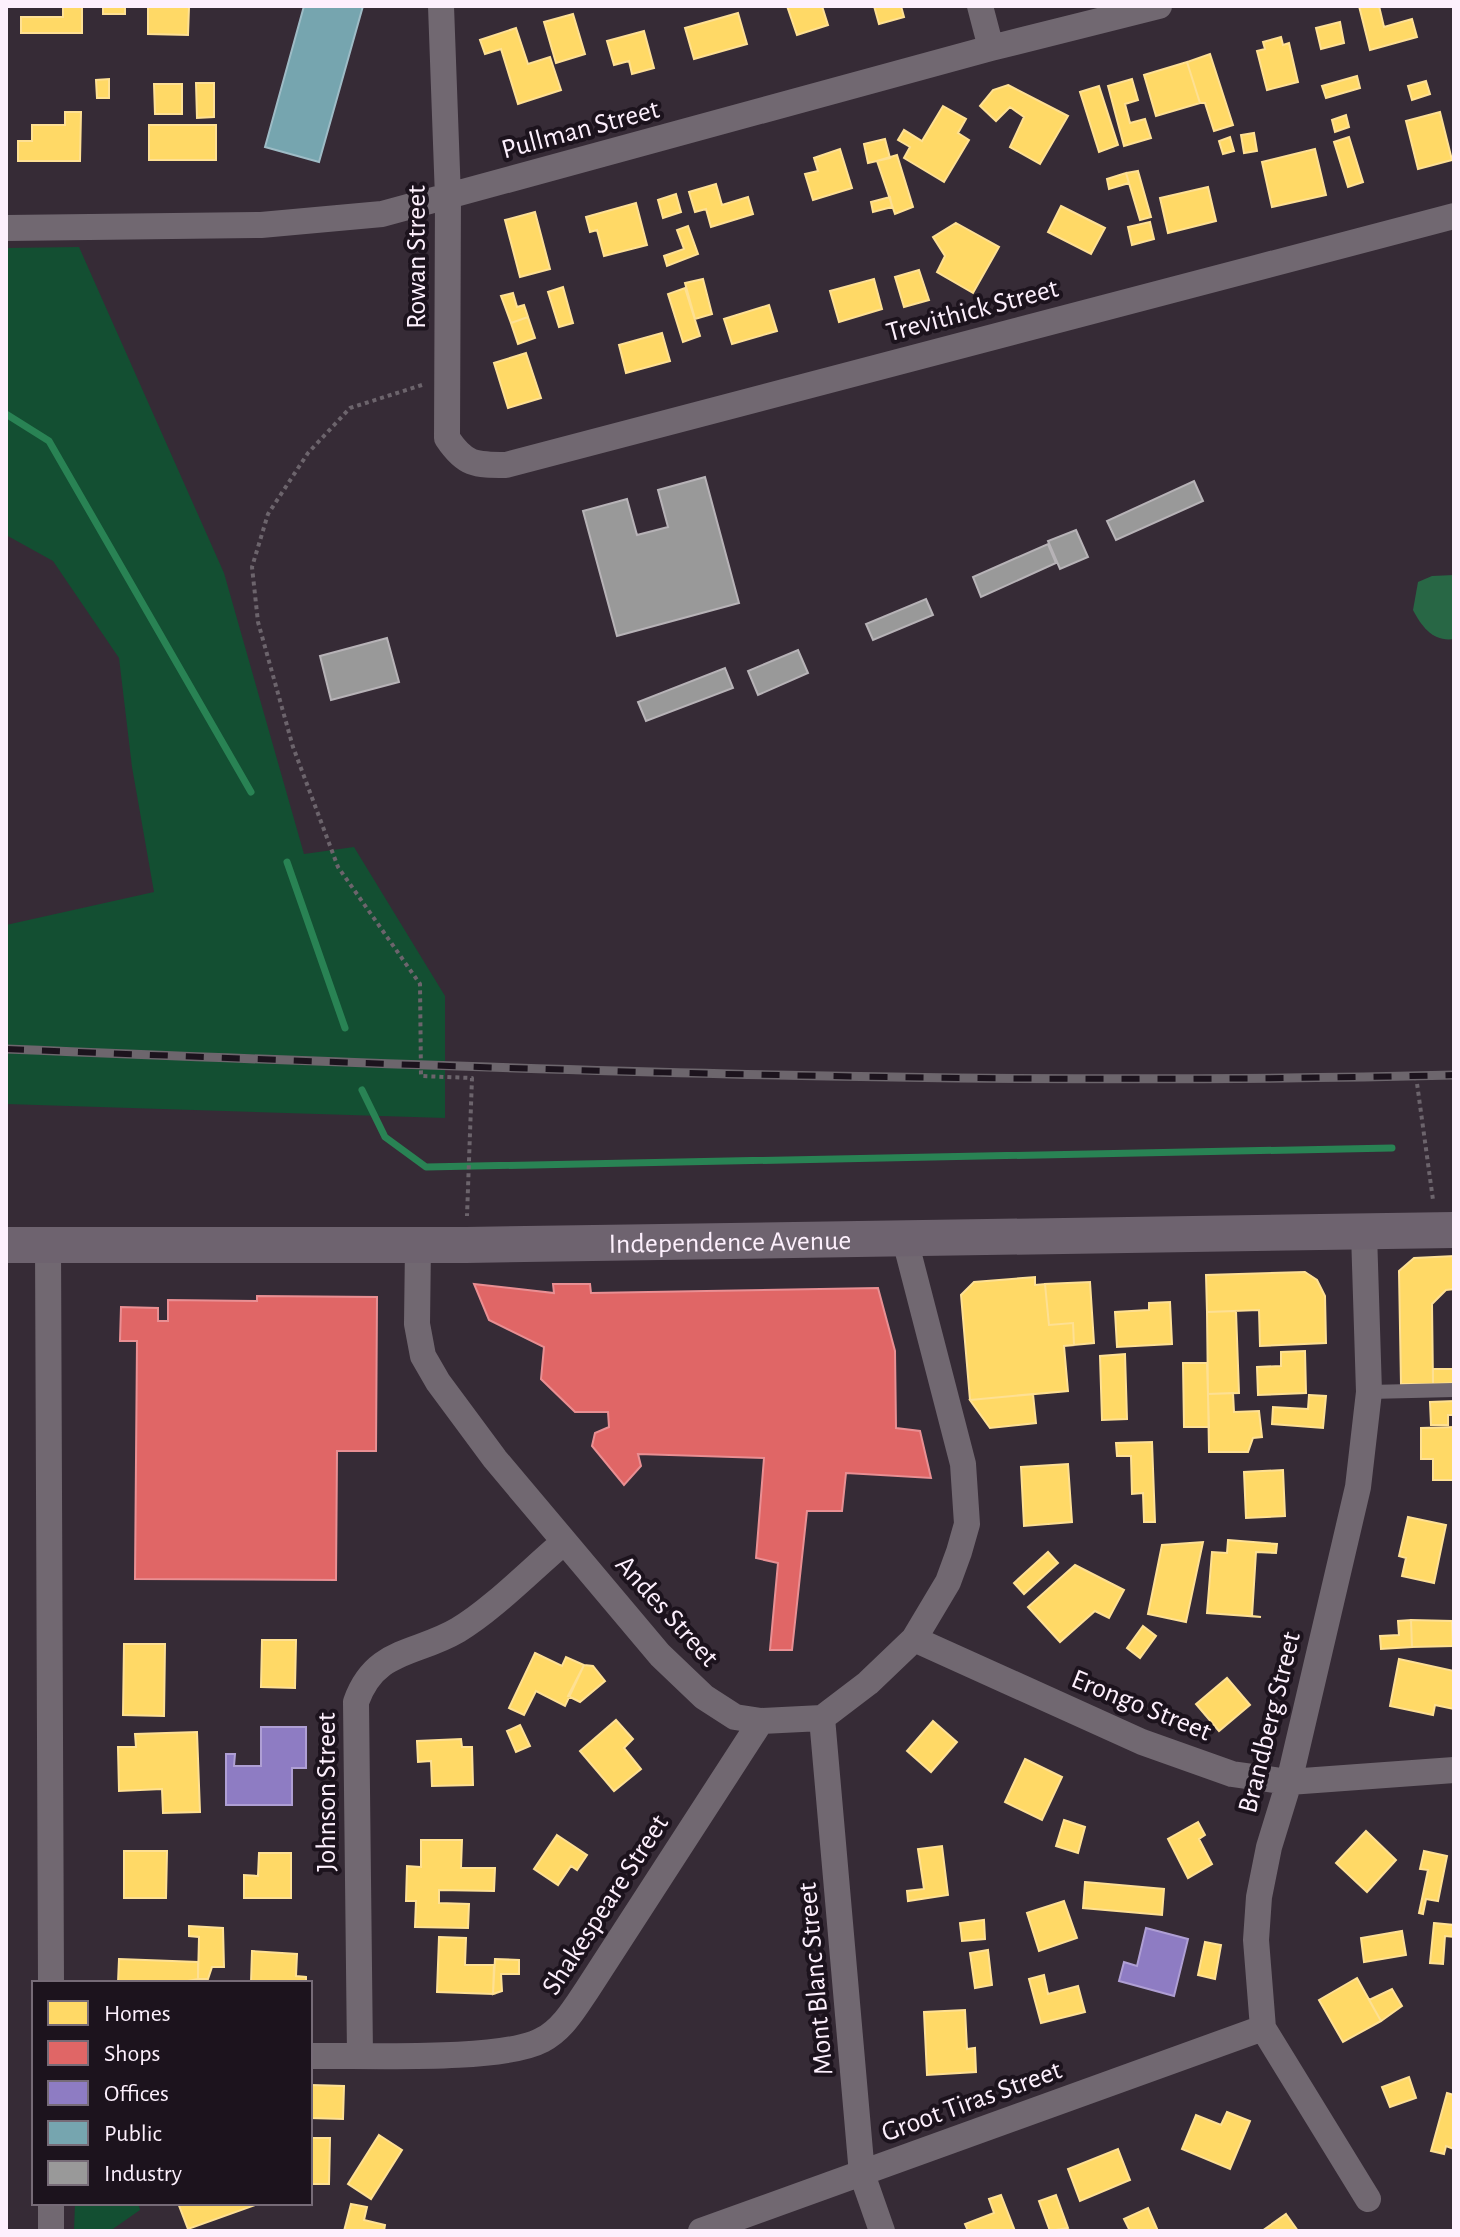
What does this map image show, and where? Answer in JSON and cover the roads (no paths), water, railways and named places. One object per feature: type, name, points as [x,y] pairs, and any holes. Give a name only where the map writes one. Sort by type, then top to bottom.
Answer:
[{"type":"main road","name":"Independence Avenue","points":[[6,1245],[466,1245],[1446,1230]]},
{"type":"street","name":"Rowan Street","points":[[441,6],[448,198],[447,438],[460,457],[480,465],[506,465]]},
{"type":"street","points":[[980,6],[991,48]]},
{"type":"street","name":"Pullman Street","points":[[6,228],[334,221],[382,214],[991,48],[1159,6]]},
{"type":"street","name":"Trevithick Street","points":[[506,465],[1454,216]]},
{"type":"street","name":"Brandberg Street","points":[[1364,1233],[1369,1392],[1358,1487],[1259,1897],[1257,1967],[1263,2028],[1368,2199]]},
{"type":"street","points":[[822,1718],[868,1683],[914,1639],[948,1582],[967,1524],[968,1497],[949,1403],[905,1240]]},
{"type":"street","points":[[48,1244],[51,1981]]},
{"type":"street","name":"Andes Street","points":[[418,1245],[417,1324],[423,1356],[495,1459],[660,1655],[704,1697],[735,1717],[761,1721],[822,1718]]},
{"type":"street","name":"Johnson Street","points":[[360,2055],[356,1702],[363,1681],[379,1664],[459,1629],[564,1542]]},
{"type":"street","name":"Erongo Street","points":[[914,1639],[1142,1742],[1232,1774],[1289,1782],[1454,1770]]},
{"type":"street","name":"Mont Blanc Street","points":[[822,1718],[862,2174],[882,2231]]},
{"type":"street","name":"Shakespeare Street","points":[[312,2056],[461,2053],[517,2048],[543,2040],[565,2021],[587,1990],[761,1721]]},
{"type":"street","name":"Groot Tiras Street","points":[[701,2231],[1263,2028]]},
{"type":"street","points":[[51,2205],[51,2231]]},
{"type":"lane","points":[[1369,1392],[1454,1390]]},
{"type":"waterway","points":[[6,414],[49,441],[251,792]]},
{"type":"waterway","points":[[287,862],[345,1028]]},
{"type":"waterway","points":[[362,1090],[385,1137],[426,1167],[1392,1148]]},
{"type":"railway","points":[[6,1049],[730,1074],[1092,1079],[1454,1075]]}]
